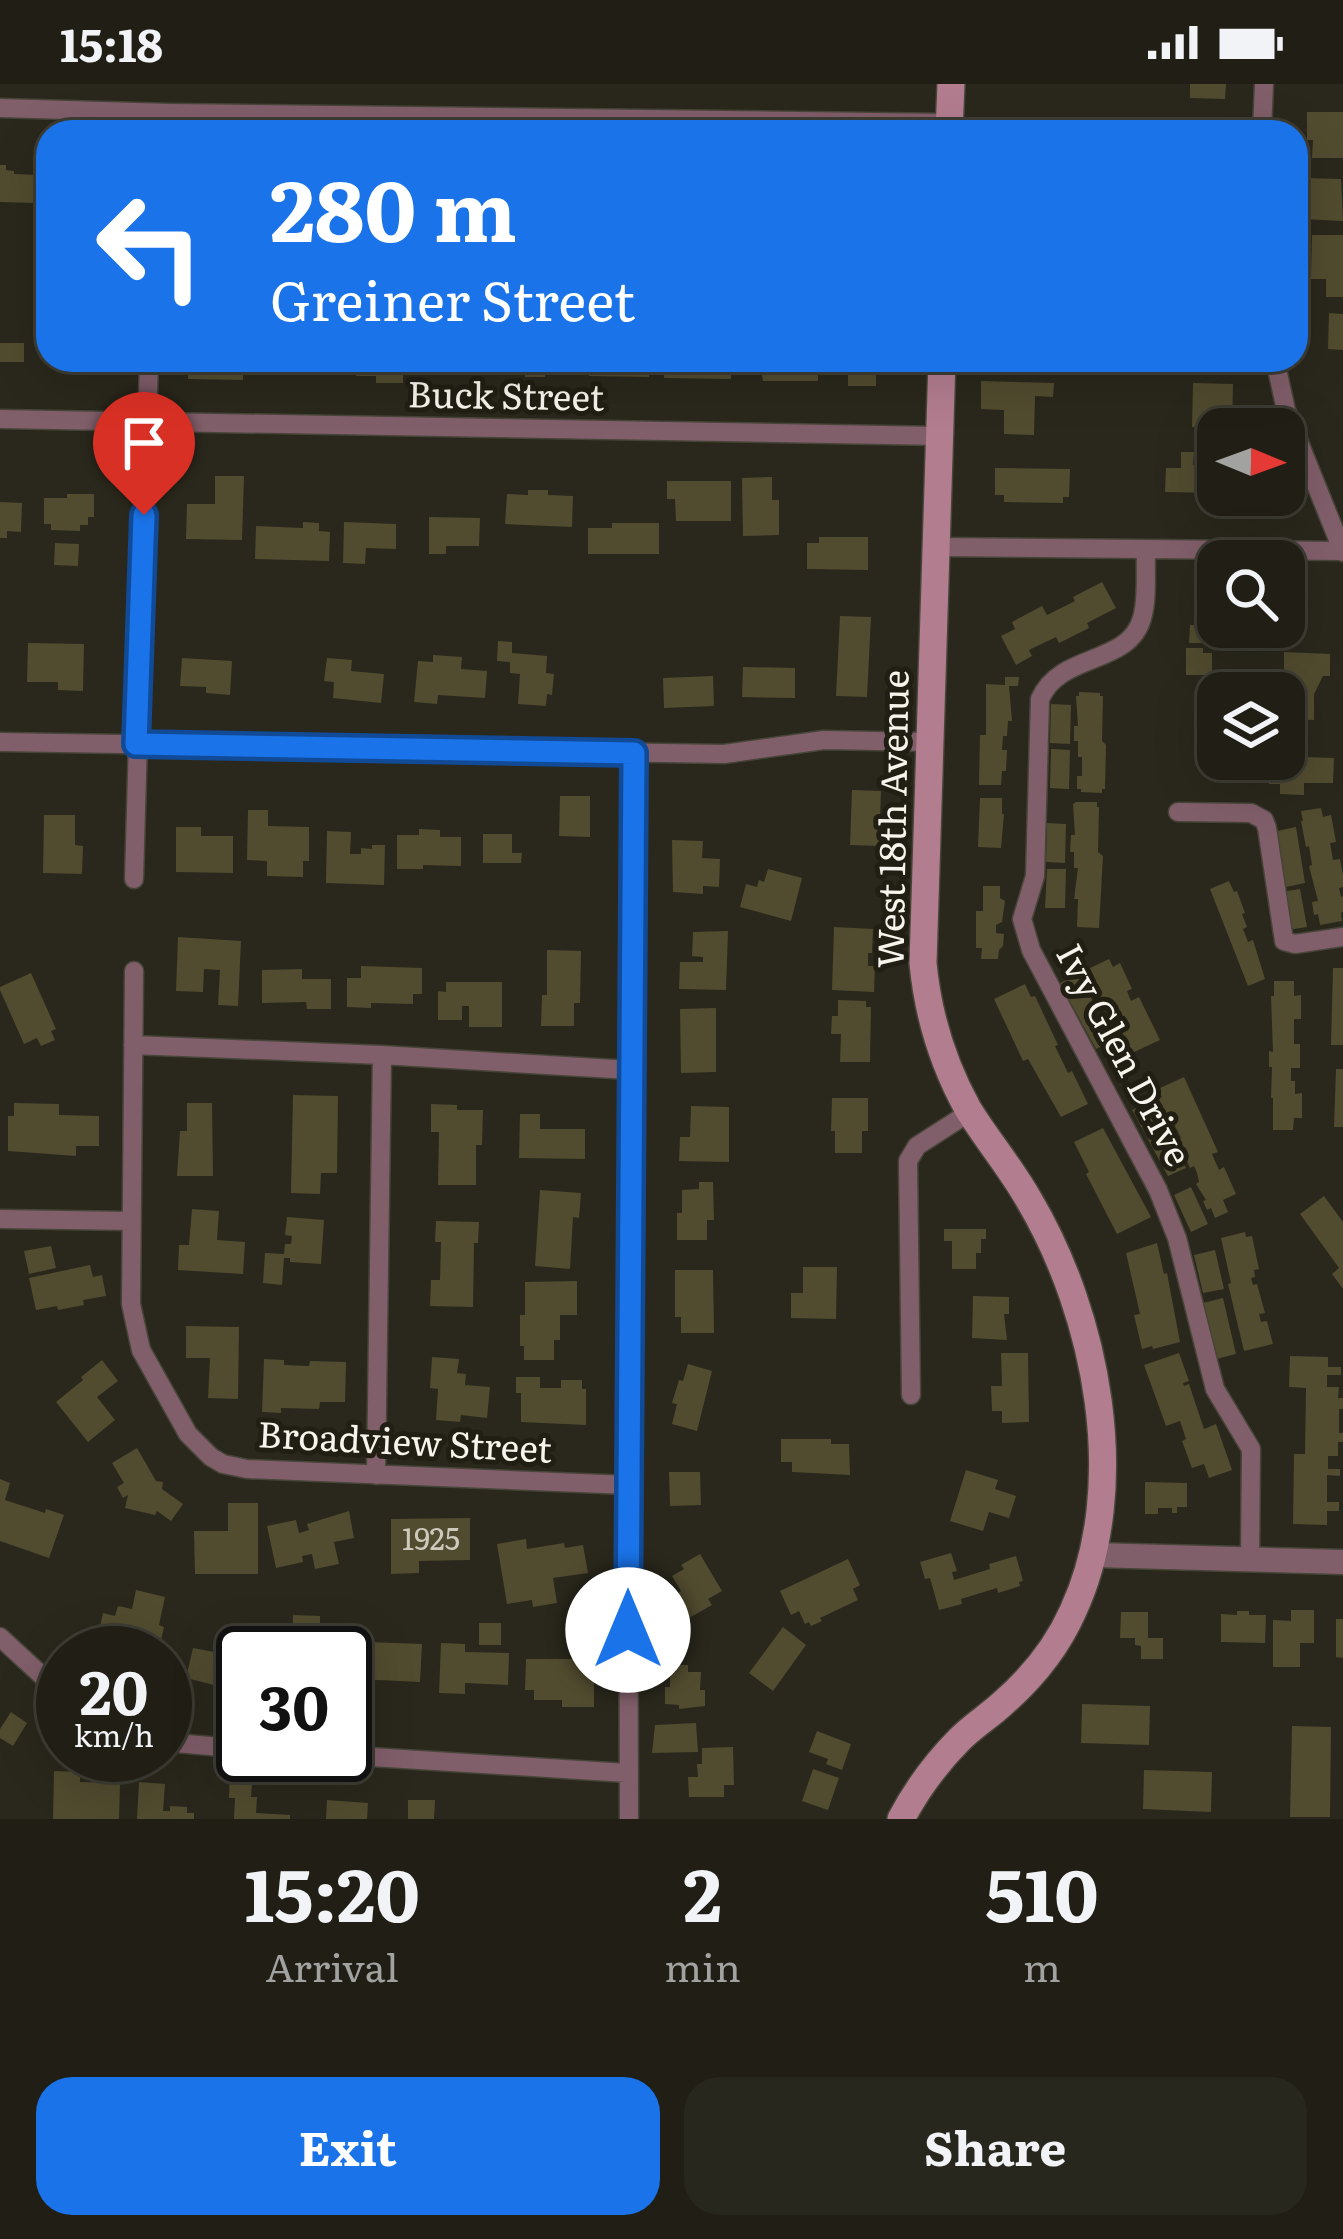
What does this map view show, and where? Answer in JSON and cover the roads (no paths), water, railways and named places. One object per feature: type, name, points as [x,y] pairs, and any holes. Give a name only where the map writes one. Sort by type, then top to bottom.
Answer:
[{"type":"main road","points":[[950,120],[951,84]]},
{"type":"main road","name":"West 18th Avenue","points":[[901,1819],[937,1763],[1030,1678],[1054,1645],[1072,1615],[1095,1555],[1102,1490],[1101,1436],[1087,1344],[1074,1302],[1045,1229],[951,1076],[926,997],[923,963],[942,372]]},
{"type":"street","points":[[1262,120],[1264,84]]},
{"type":"street","points":[[0,108],[133,120]]},
{"type":"street","points":[[134,879],[149,372]]},
{"type":"street","points":[[936,547],[1343,551],[1286,410],[1278,372]]},
{"type":"street","name":"Buck Street","points":[[0,419],[939,436]]},
{"type":"street","name":"Ivy Glen Drive","points":[[1146,550],[1143,611],[1136,632],[1118,648],[1054,677],[1040,699],[1035,876],[1022,919],[1031,950],[1172,1222],[1215,1389],[1251,1449],[1250,1559]]},
{"type":"street","points":[[0,742],[724,754],[840,739],[930,742]]},
{"type":"street","points":[[629,1819],[634,753]]},
{"type":"street","points":[[1178,812],[1258,815],[1267,828],[1284,941],[1295,944],[1343,937]]},
{"type":"street","name":"Broadview Street","points":[[134,971],[130,1304],[138,1343],[180,1422],[199,1447],[234,1467],[628,1484]]},
{"type":"street","points":[[133,1045],[630,1070]]},
{"type":"street","points":[[376,1475],[382,1055]]},
{"type":"street","points":[[911,1395],[908,1161],[917,1146],[970,1112]]},
{"type":"street","points":[[0,1219],[130,1221]]},
{"type":"street","points":[[1095,1555],[1343,1562]]},
{"type":"street","points":[[0,1637],[36,1670]]},
{"type":"street","points":[[372,1757],[627,1773]]}]
